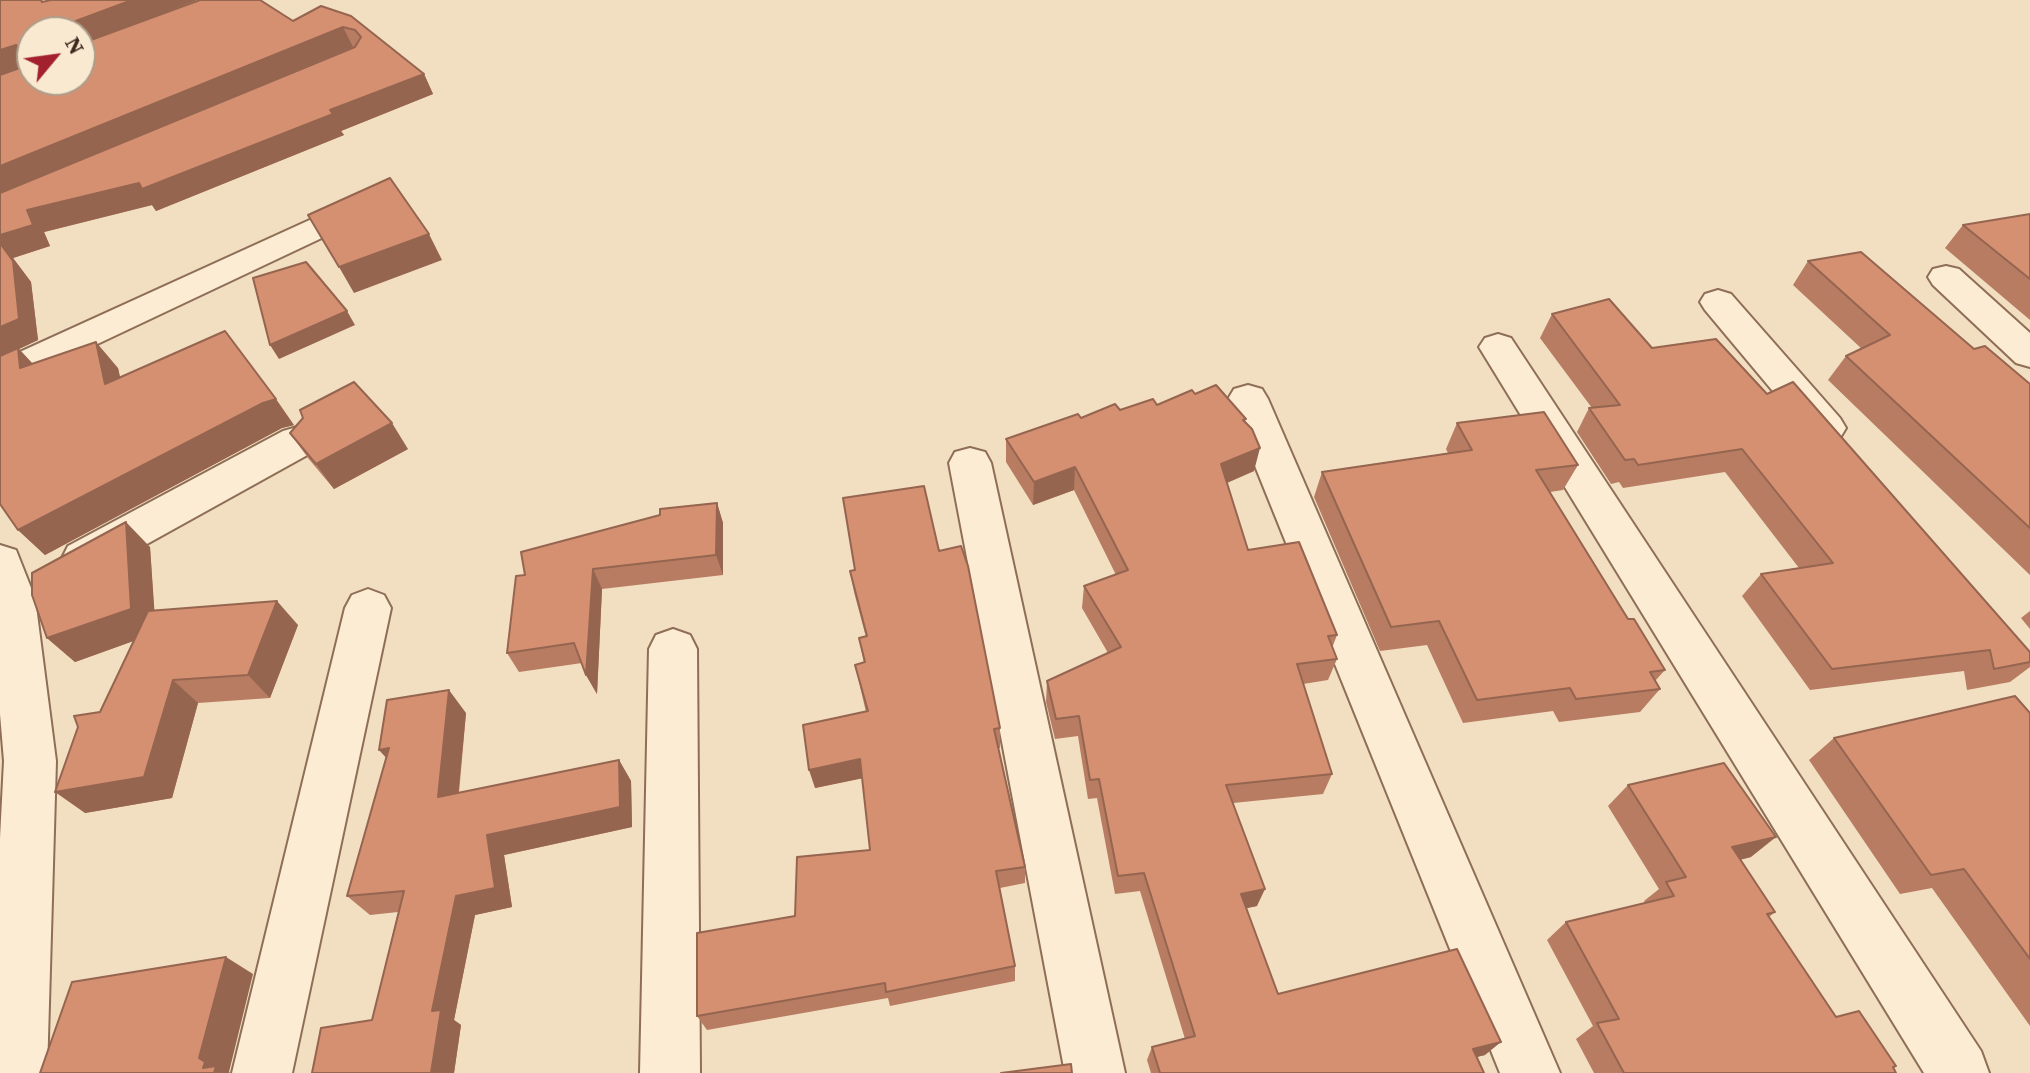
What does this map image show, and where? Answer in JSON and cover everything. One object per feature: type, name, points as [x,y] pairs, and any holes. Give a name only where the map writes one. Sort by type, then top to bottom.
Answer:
[{"type":"street","points":[[0,377],[396,191]]},
{"type":"street","points":[[1946,277],[2030,354]]},
{"type":"street","points":[[1718,302],[1853,460]]},
{"type":"street","points":[[1498,347],[1959,1073]]},
{"type":"street","points":[[1248,399],[1530,1073]]},
{"type":"street","points":[[17,1073],[30,761],[6,580],[297,442]]},
{"type":"street","points":[[970,463],[1095,1073]]},
{"type":"street","points":[[262,1073],[368,608]]},
{"type":"street","points":[[670,1073],[673,649]]},
{"type":"building","points":[[0,0],[132,0],[89,16],[16,16],[16,45],[0,50]]},
{"type":"building","points":[[200,0],[260,0],[293,21],[321,6],[351,16],[424,74],[330,110],[333,114],[142,189],[139,183],[27,210],[33,225],[0,235],[0,193],[355,47],[361,37],[355,30],[343,27],[0,166],[0,75],[16,69],[16,96],[96,96],[96,38]]},
{"type":"building","points":[[390,178],[429,234],[339,267],[308,215]]},
{"type":"building","points":[[2030,214],[2030,279],[1963,225]]},
{"type":"building","points":[[0,243],[13,261],[19,319],[0,327]]},
{"type":"building","points":[[1861,252],[1974,349],[1985,346],[2030,384],[2030,528],[1846,356],[1890,335],[1808,261]]},
{"type":"building","points":[[306,262],[347,311],[270,345],[253,278]]},
{"type":"building","points":[[1609,299],[1652,348],[1716,339],[1767,394],[1793,382],[2030,652],[2030,662],[1994,669],[1990,650],[1832,669],[1761,574],[1833,563],[1742,449],[1638,465],[1634,459],[1625,460],[1589,408],[1620,405],[1552,314]]},
{"type":"building","points":[[225,331],[276,399],[18,530],[0,504],[0,356],[18,348],[20,368],[96,342],[105,384]]},
{"type":"building","points":[[354,382],[392,423],[316,464],[290,433],[303,418],[300,410]]},
{"type":"building","points":[[1216,385],[1246,419],[1243,420],[1252,429],[1260,448],[1221,464],[1248,550],[1299,542],[1337,635],[1328,636],[1337,659],[1297,664],[1332,774],[1226,785],[1265,889],[1241,894],[1278,994],[1457,949],[1501,1042],[1473,1049],[1484,1073],[1160,1073],[1152,1047],[1195,1036],[1144,873],[1118,876],[1099,779],[1090,780],[1079,716],[1056,719],[1047,681],[1121,647],[1084,586],[1128,570],[1075,467],[1034,482],[1006,439],[1078,414],[1081,418],[1115,404],[1120,410],[1153,399],[1157,405],[1192,390],[1195,394]]},
{"type":"building","points":[[1544,412],[1578,465],[1536,470],[1628,619],[1634,619],[1665,670],[1650,672],[1660,689],[1576,699],[1570,688],[1477,700],[1439,621],[1391,627],[1322,472],[1472,450],[1457,423]]},
{"type":"building","points":[[924,486],[939,551],[961,546],[968,566],[1000,728],[994,729],[1025,867],[996,871],[1015,966],[886,992],[885,983],[697,1016],[697,933],[795,916],[797,857],[870,850],[860,759],[809,770],[803,725],[868,711],[855,665],[865,662],[859,638],[867,636],[850,571],[855,570],[843,498]]},
{"type":"building","points":[[717,503],[716,555],[593,569],[586,675],[574,643],[507,653],[516,576],[525,575],[521,552],[660,515],[660,509]]},
{"type":"building","points":[[126,522],[131,609],[47,638],[32,595],[32,573]]},
{"type":"building","points":[[277,601],[248,675],[173,680],[144,777],[55,792],[78,727],[74,716],[100,712],[148,611]]},
{"type":"building","points":[[449,690],[438,797],[619,760],[620,807],[487,835],[495,888],[456,896],[432,1011],[441,1010],[431,1073],[312,1073],[321,1028],[372,1020],[404,891],[347,896],[389,748],[379,750],[387,700]]},
{"type":"building","points":[[2015,696],[2030,713],[2030,959],[1964,869],[1931,875],[1834,738]]},
{"type":"building","points":[[1724,763],[1776,837],[1732,847],[1775,912],[1767,914],[1836,1017],[1859,1011],[1896,1066],[1893,1067],[1896,1073],[1624,1073],[1597,1023],[1619,1019],[1566,922],[1674,896],[1666,882],[1686,877],[1628,785]]},
{"type":"building","points":[[226,957],[199,1058],[205,1062],[203,1068],[216,1066],[214,1073],[40,1073],[72,982]]},
{"type":"building","points":[[1071,1064],[1072,1073],[1001,1073]]}]
